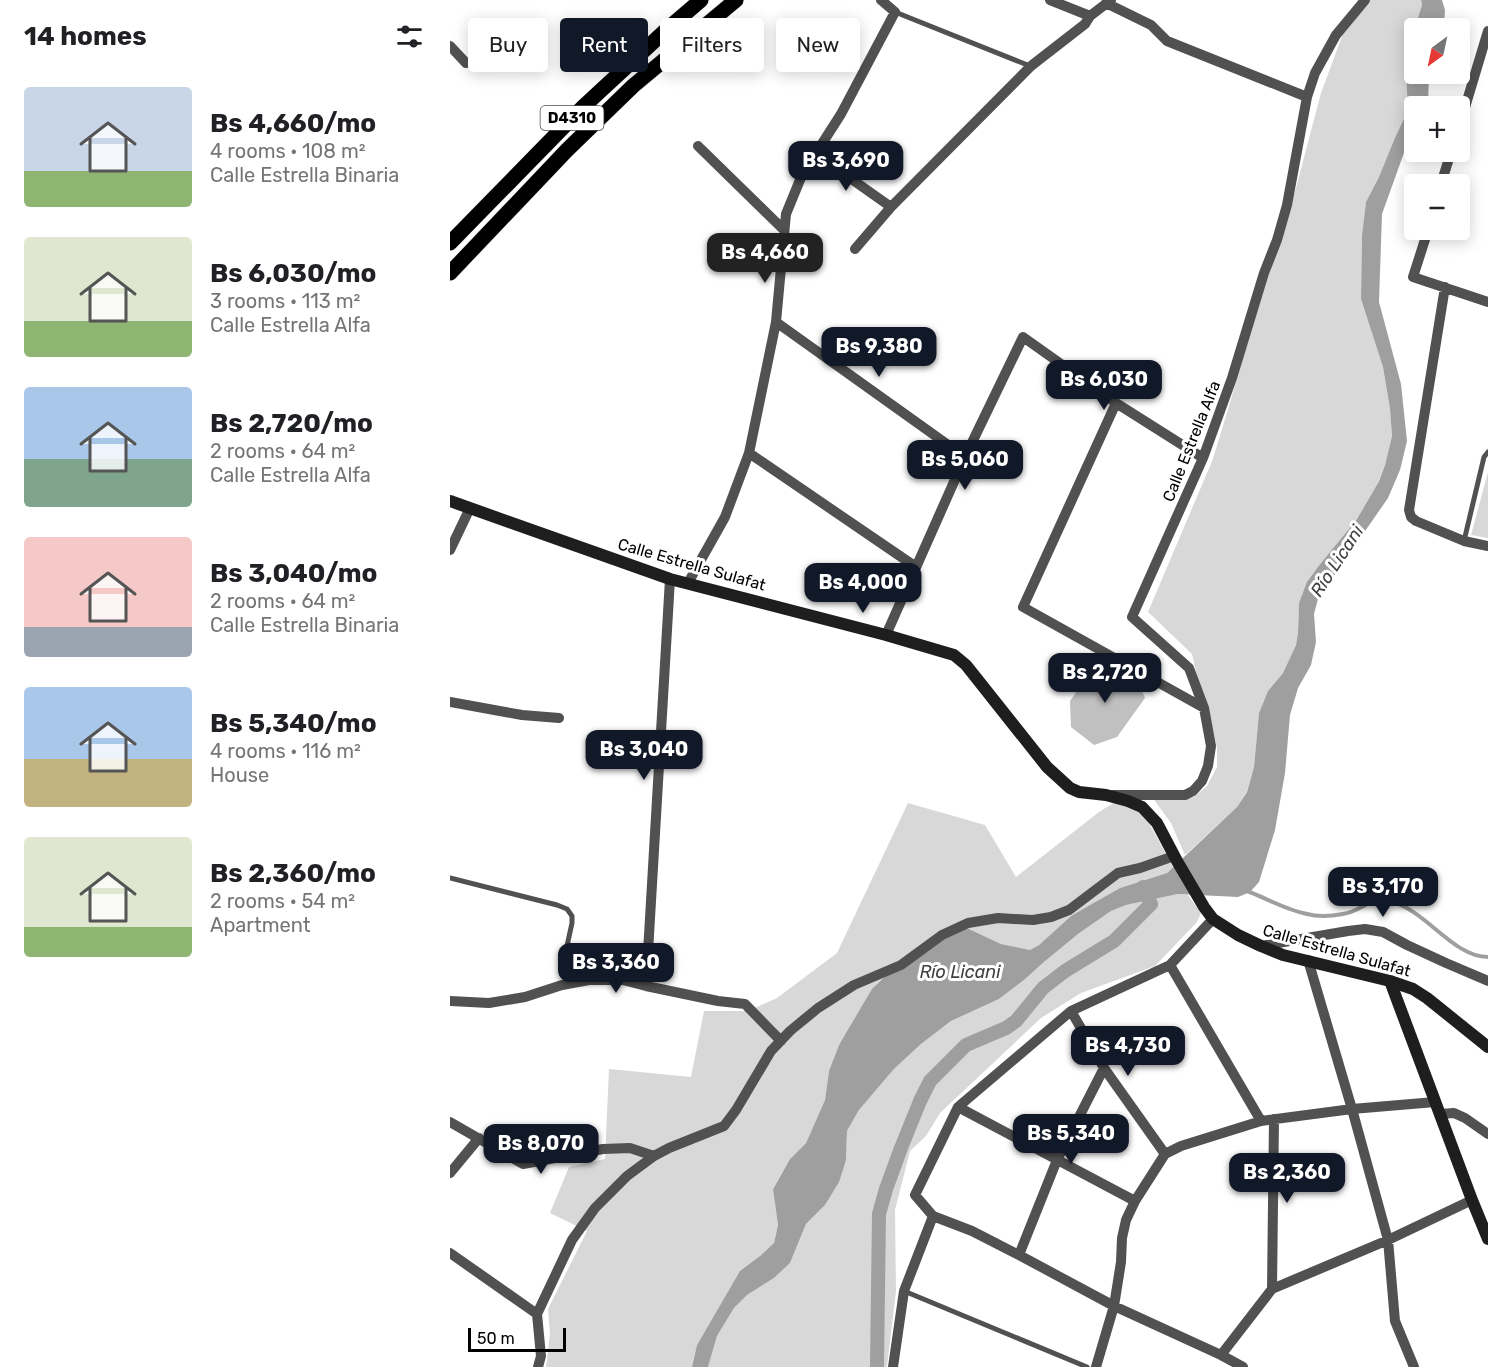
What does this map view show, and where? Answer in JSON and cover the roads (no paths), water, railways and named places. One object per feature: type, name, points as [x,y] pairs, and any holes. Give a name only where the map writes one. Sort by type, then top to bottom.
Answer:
[{"type":"main road","name":"D4310","points":[[450,243],[583,107],[702,0]]},
{"type":"main road","name":"D4310","points":[[450,273],[567,150],[633,86],[735,0]]},
{"type":"street","points":[[688,583],[725,517],[749,453],[776,322],[786,214],[802,176],[841,114],[895,12],[881,0]]},
{"type":"street","points":[[1050,0],[1090,16]]},
{"type":"street","name":"Calle Estrella Alfa","points":[[1106,795],[1185,795],[1202,782],[1208,766],[1211,746],[1204,708],[1189,668],[1132,617],[1203,458],[1232,378],[1264,273],[1285,214],[1307,98],[1315,73],[1336,35],[1365,0]]},
{"type":"street","points":[[855,249],[891,207],[1031,66],[1085,24],[1090,16],[1108,2],[1151,25],[1167,41],[1307,98]]},
{"type":"street","points":[[1468,96],[1488,30]]},
{"type":"street","points":[[450,46],[466,63]]},
{"type":"street","points":[[698,146],[784,230]]},
{"type":"street","points":[[816,154],[891,207]]},
{"type":"street","points":[[1425,240],[1413,276],[1488,302]]},
{"type":"street","points":[[1445,287],[1409,510],[1411,517],[1416,521],[1464,541],[1488,546]]},
{"type":"street","points":[[776,322],[965,457]]},
{"type":"street","points":[[886,635],[965,457],[1023,338],[1116,403],[1203,458]]},
{"type":"street","points":[[1116,403],[1023,607],[1204,708]]},
{"type":"street","points":[[749,453],[916,567]]},
{"type":"street","name":"Calle Estrella Sulafat","points":[[450,501],[670,579],[954,655],[966,665],[1047,767],[1061,781],[1079,792],[1106,795],[1142,807],[1157,823],[1213,919],[1238,935],[1283,955],[1390,981],[1413,989],[1488,1047]]},
{"type":"street","points":[[450,550],[470,508]]},
{"type":"street","points":[[646,986],[670,579]]},
{"type":"street","points":[[450,702],[522,715],[559,718]]},
{"type":"street","points":[[538,1367],[541,1356],[537,1314],[572,1240],[595,1208],[627,1176],[654,1156],[724,1126],[771,1051],[790,1030],[840,993],[901,965],[942,935],[968,923],[998,918],[1033,920],[1051,917],[1069,910],[1118,873],[1176,858]]},
{"type":"street","points":[[1213,919],[1170,965],[1071,1011],[958,1107],[915,1195],[933,1216],[972,1232],[1114,1306],[1243,1367]]},
{"type":"street","points":[[1261,946],[1365,929],[1383,932],[1446,963],[1488,980]]},
{"type":"street","points":[[1308,960],[1388,1240],[1395,1321],[1414,1367]]},
{"type":"street","points":[[1170,965],[1262,1121]]},
{"type":"street","points":[[450,1002],[489,1003],[525,997],[566,984],[589,980],[623,980],[718,1001],[745,1004],[781,1041]]},
{"type":"street","points":[[1390,981],[1473,1205],[1488,1239]]},
{"type":"street","points":[[1071,1011],[1104,1068],[1165,1155]]},
{"type":"street","points":[[1019,1255],[1057,1160],[1104,1068]]},
{"type":"street","points":[[1096,1367],[1114,1306],[1126,1220],[1135,1201],[1165,1155],[1181,1146],[1262,1121],[1352,1109],[1435,1102]]},
{"type":"street","points":[[958,1107],[1135,1201]]},
{"type":"street","points":[[1440,1114],[1454,1113],[1488,1134]]},
{"type":"street","points":[[1272,1288],[1274,1119]]},
{"type":"street","points":[[450,1122],[523,1164],[603,1149],[630,1148],[654,1156]]},
{"type":"street","points":[[450,1173],[479,1138]]},
{"type":"street","points":[[1221,1355],[1272,1288],[1473,1205]]},
{"type":"street","points":[[1473,1205],[1488,1216]]},
{"type":"street","points":[[893,1367],[904,1291],[933,1216]]},
{"type":"street","points":[[450,1253],[537,1314]]},
{"type":"lane","points":[[895,12],[1031,66]]},
{"type":"lane","points":[[1464,541],[1484,457],[1488,452]]},
{"type":"lane","points":[[450,878],[567,909],[572,916],[572,923],[565,955],[566,984]]},
{"type":"lane","points":[[904,1291],[1088,1367]]},
{"type":"water","points":[[1421,0],[1442,0],[1445,18],[1418,18]]},
{"type":"water","name":"Río Licani","points":[[1407,84],[1429,84],[1428,96],[1407,96]]},
{"type":"water","name":"Río Licani","points":[[1404,119],[1404,153],[1382,214],[1379,302],[1401,384],[1407,441],[1400,470],[1388,498],[1318,599],[1314,614],[1316,642],[1311,665],[1298,688],[1290,715],[1285,773],[1275,830],[1259,882],[1250,892],[1238,897],[1178,894],[1126,905],[1111,911],[1078,934],[999,999],[951,1021],[921,1044],[894,1069],[859,1110],[847,1131],[846,1160],[839,1182],[825,1205],[806,1224],[790,1263],[774,1278],[747,1295],[734,1308],[717,1336],[708,1367],[692,1367],[697,1345],[740,1271],[774,1243],[778,1225],[773,1189],[790,1159],[806,1143],[825,1100],[829,1071],[839,1045],[872,989],[892,970],[951,929],[969,929],[1001,944],[1030,950],[1039,945],[1071,916],[1120,888],[1167,873],[1237,807],[1247,792],[1254,767],[1259,713],[1268,691],[1283,673],[1296,645],[1299,603],[1307,582],[1357,519],[1379,481],[1392,436],[1383,367],[1361,299],[1362,235],[1366,202]]},
{"type":"waterway","points":[[877,1367],[879,1214],[901,1148],[930,1081],[966,1045],[1006,1028],[1016,1021],[1043,988],[1065,971],[1114,941],[1151,904],[1143,887]]},
{"type":"waterway","points":[[1247,891],[1291,910],[1316,916],[1349,913],[1371,902],[1390,901],[1416,914],[1463,950],[1488,957]]}]
